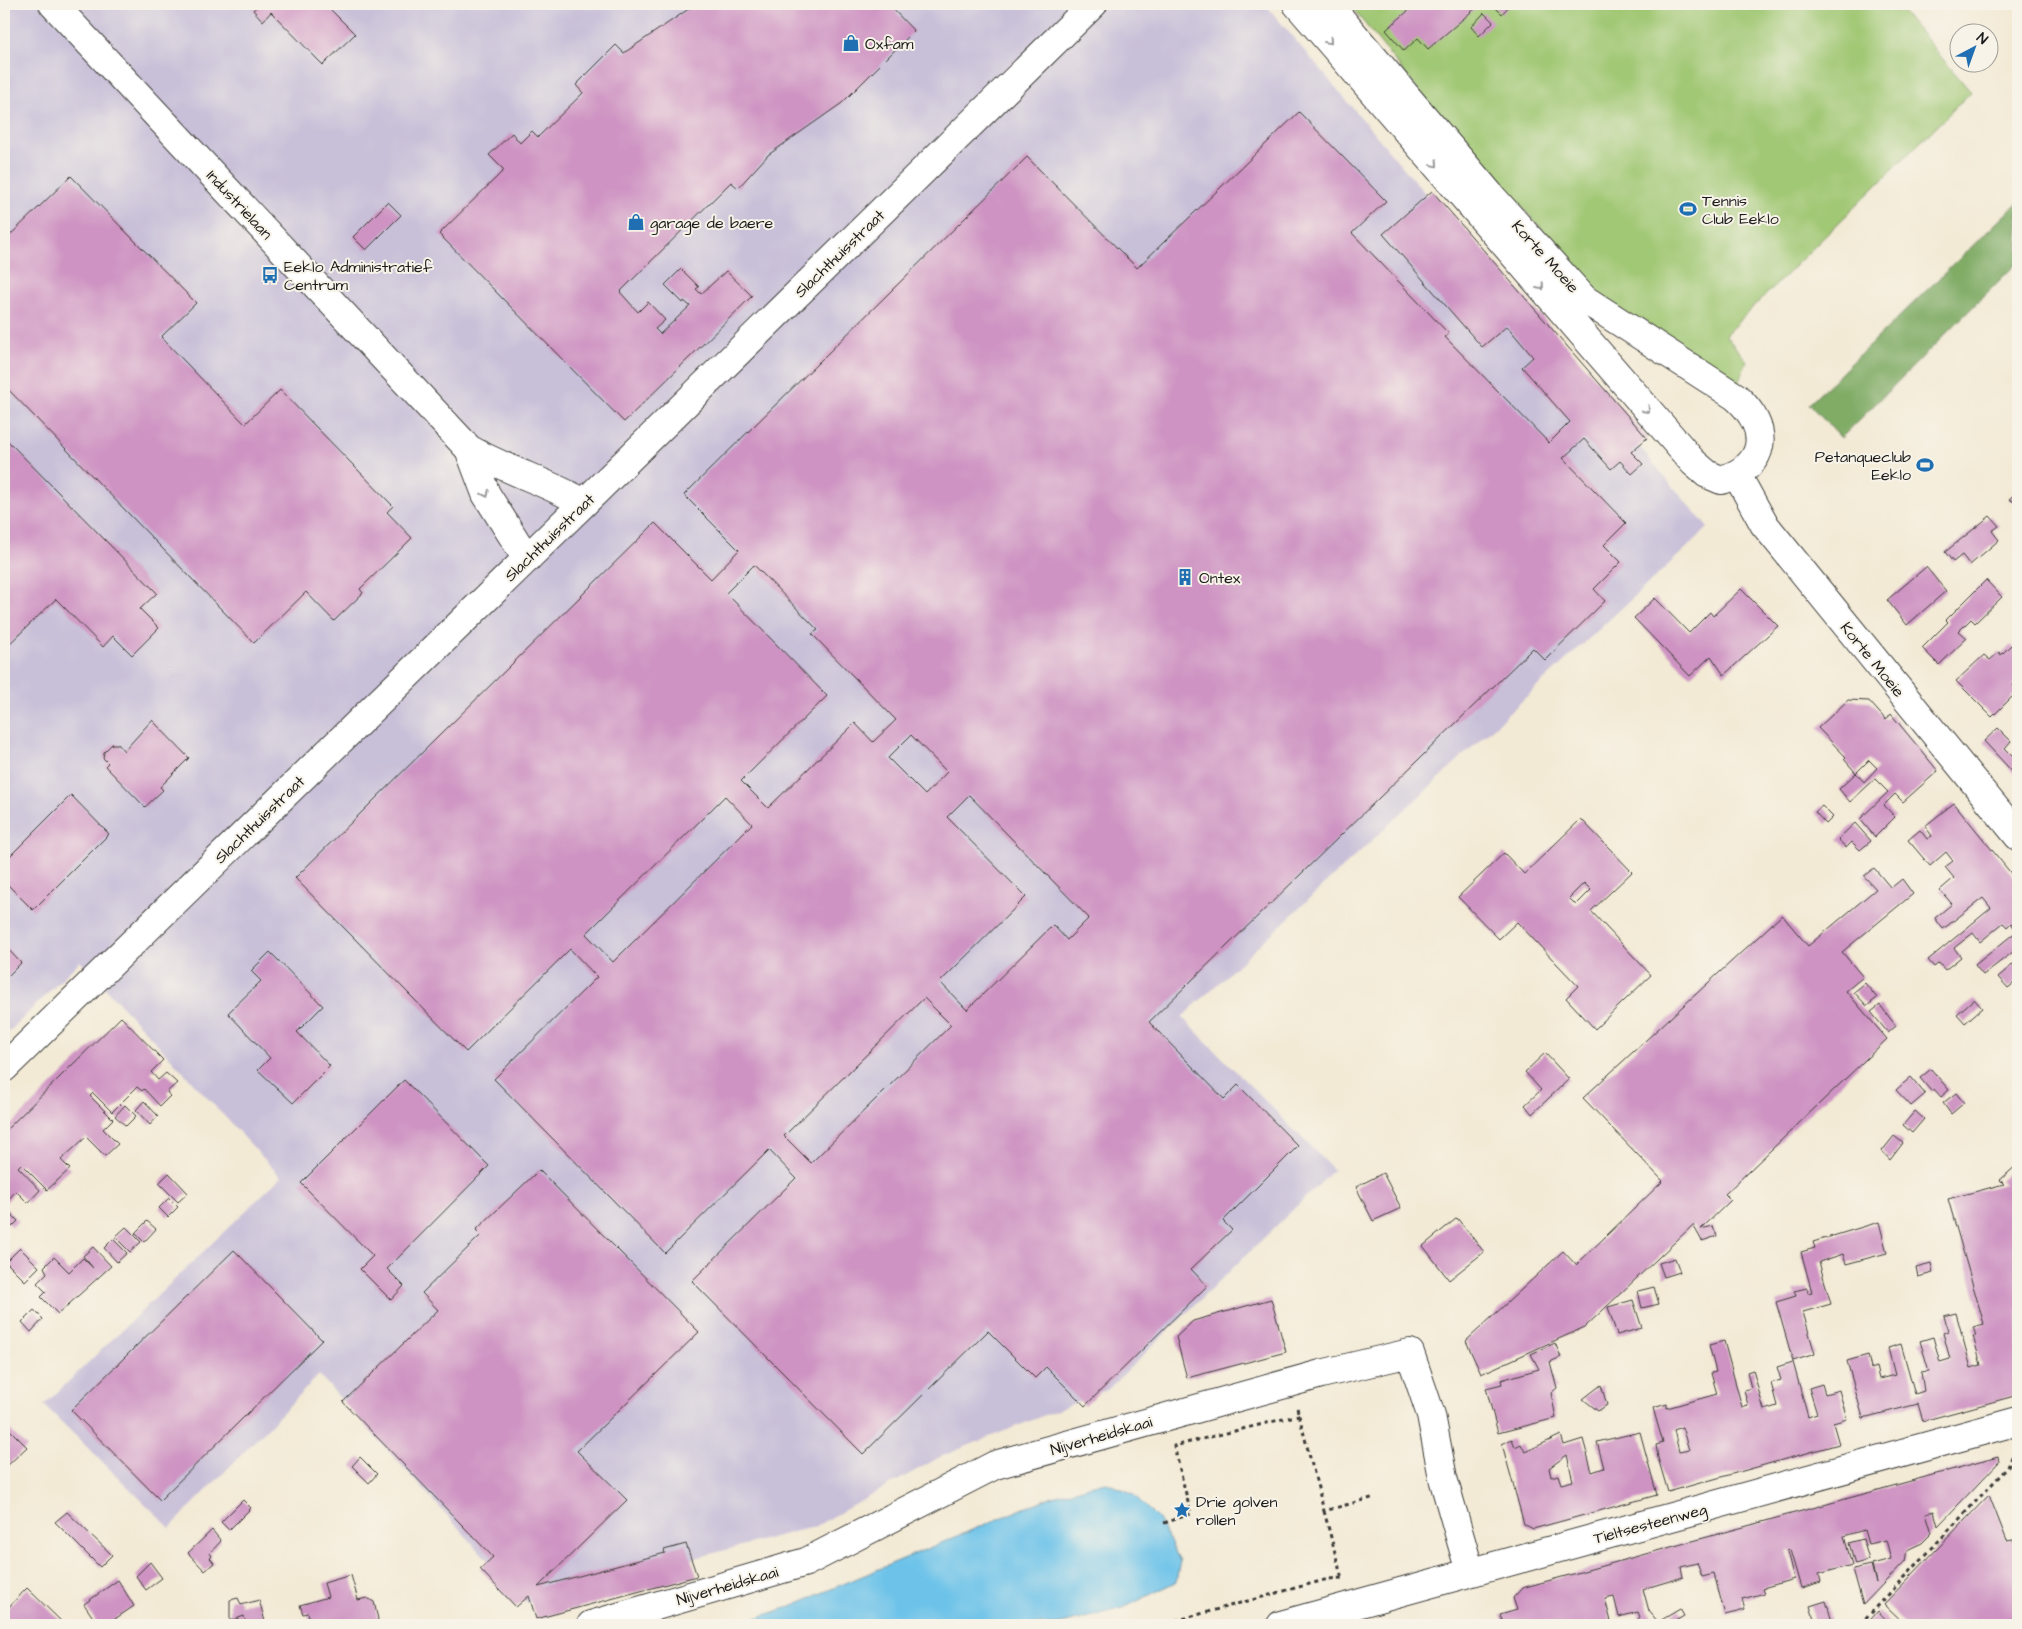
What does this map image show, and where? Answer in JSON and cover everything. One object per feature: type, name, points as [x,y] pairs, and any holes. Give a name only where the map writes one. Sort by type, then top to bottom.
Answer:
[{"type":"street","name":"Industrielaan","points":[[53,4],[468,449],[584,503]]},
{"type":"street","name":"Slachthuisstraat","points":[[4,1068],[1093,4]]},
{"type":"street","name":"Korte Moeie","points":[[1297,4],[1694,462],[1708,474],[1721,480],[1737,475],[1749,466],[1757,454],[1758,446],[1758,423],[1750,409],[1736,397],[1584,299],[1492,197],[1328,4]]},
{"type":"street","name":"Industrielaan","points":[[468,449],[486,494],[527,559]]},
{"type":"street","name":"Korte Moeie","points":[[1737,475],[1764,524],[2018,836]]},
{"type":"street","name":"Nijverheidskaai","points":[[591,1625],[806,1562],[995,1465],[1291,1382],[1410,1353],[1431,1415],[1443,1478],[1470,1572]]},
{"type":"street","name":"Tieltsesteenweg","points":[[1282,1625],[2018,1421]]},
{"type":"path","points":[[1291,1382],[1348,1607]]},
{"type":"path","points":[[1164,1523],[1192,1514],[1174,1446],[1299,1415]]},
{"type":"path","points":[[1860,1625],[2008,1467],[2017,1443],[2018,1421]]},
{"type":"path","points":[[1324,1512],[1375,1497]]},
{"type":"path","points":[[1160,1625],[1328,1579],[1342,1578]]},
{"type":"shaded area","points":[[4,4],[1265,4],[1708,528],[1182,1017],[1334,1170],[1107,1390],[940,1457],[816,1526],[527,1603],[319,1375],[170,1528],[44,1405],[281,1177],[80,961],[4,1037]]},
{"type":"green space","name":"Tennis Club Eeklo","points":[[1349,4],[1896,4],[1950,67],[1950,72],[1954,72],[1971,92],[1725,335],[1747,361],[1737,386],[1616,311],[1432,107]]},
{"type":"green space","points":[[2018,202],[2018,262],[1841,438],[1809,404]]},
{"type":"water","points":[[1105,1482],[1132,1493],[1158,1519],[1180,1561],[1176,1582],[1123,1608],[1058,1625],[735,1625],[786,1608],[1053,1496]]},
{"type":"building","points":[[260,4],[325,4],[355,34],[323,65],[271,12],[263,21],[253,10]]},
{"type":"building","points":[[690,4],[888,4],[914,31],[842,103],[768,155],[738,188],[731,182],[620,292],[638,312],[648,302],[665,320],[655,329],[660,334],[690,306],[684,301],[683,303],[665,285],[681,269],[699,287],[696,289],[701,294],[726,271],[752,296],[624,422],[439,234],[504,170],[489,155],[512,133],[520,143],[532,131],[538,137],[583,93],[576,85],[616,45],[624,53],[693,6]]},
{"type":"building","points":[[1416,4],[1440,4],[1442,6],[1445,4],[1474,4],[1477,7],[1428,49],[1418,38],[1404,51],[1386,30]]},
{"type":"building","points":[[1492,4],[1505,4],[1508,7],[1502,14]]},
{"type":"building","points":[[1484,13],[1493,22],[1479,36],[1471,27]]},
{"type":"building","points":[[1299,112],[1386,201],[1352,233],[1449,334],[1445,337],[1549,443],[1570,422],[1522,367],[1533,357],[1507,326],[1482,347],[1383,234],[1432,191],[1647,438],[1631,452],[1643,464],[1632,474],[1620,461],[1611,469],[1584,439],[1563,458],[1626,523],[1604,545],[1621,562],[1594,589],[1605,601],[1545,660],[1533,648],[1149,1022],[1224,1099],[1238,1085],[1298,1146],[1223,1221],[1232,1230],[1191,1269],[1207,1286],[1085,1406],[1046,1367],[1035,1378],[988,1331],[863,1454],[692,1281],[796,1178],[769,1150],[665,1253],[494,1079],[597,977],[570,949],[466,1052],[295,878],[655,523],[711,579],[739,550],[684,495],[1027,157],[1137,268]],"holes":[[[754,565],[818,630],[812,634],[896,720],[873,742],[855,723],[768,808],[741,781],[827,696],[726,593]],[[911,735],[947,772],[925,795],[888,758]],[[969,795],[1089,918],[1067,940],[1053,925],[967,1010],[940,982],[1026,897],[947,817]],[[725,796],[752,824],[613,962],[586,934]],[[924,998],[951,1025],[811,1163],[784,1136]]]},
{"type":"building","points":[[71,176],[196,303],[161,337],[245,424],[280,390],[393,506],[387,512],[412,538],[360,589],[363,593],[334,621],[306,592],[254,643],[4,385],[4,241]]},
{"type":"building","points":[[388,202],[401,215],[366,250],[353,237]]},
{"type":"building","points":[[4,437],[157,593],[140,609],[159,628],[132,655],[113,636],[103,647],[56,599],[4,649]]},
{"type":"building","points":[[2018,491],[2016,503],[2009,499]]},
{"type":"building","points":[[1990,516],[1999,526],[1992,531],[1999,540],[1970,565],[1962,555],[1953,562],[1945,552]]},
{"type":"building","points":[[1926,567],[1946,591],[1907,625],[1887,600]]},
{"type":"building","points":[[1986,580],[2002,597],[1975,623],[1971,619],[1959,631],[1967,638],[1939,665],[1922,648],[1948,622],[1946,620]]},
{"type":"building","points":[[1741,589],[1778,626],[1724,675],[1711,656],[1690,676],[1634,618],[1655,598],[1689,633],[1710,612],[1713,616]]},
{"type":"building","points":[[2011,645],[2018,652],[2018,680],[2013,685],[2018,691],[1992,717],[1956,681],[1984,655],[1990,660],[1999,652],[2001,655]]},
{"type":"building","points":[[1848,700],[1869,701],[1886,720],[1891,714],[1938,771],[1903,802],[1895,794],[1884,805],[1895,817],[1875,837],[1860,819],[1888,792],[1875,779],[1850,802],[1839,789],[1856,773],[1844,759],[1846,757],[1818,728]],"holes":[[[1869,760],[1877,768],[1864,782],[1856,773]]]},
{"type":"building","points":[[152,720],[189,758],[160,787],[163,790],[145,807],[105,766],[108,763],[103,758],[104,752],[112,744],[118,744],[124,751]]},
{"type":"building","points":[[1998,728],[2011,741],[2005,748],[2018,761],[2018,778],[1984,741]]},
{"type":"building","points":[[71,795],[109,834],[33,910],[4,881],[4,862]]},
{"type":"building","points":[[1954,803],[2018,882],[2018,948],[1983,975],[1975,965],[2017,931],[2011,923],[2007,927],[2003,923],[1980,942],[1973,933],[1954,948],[1961,957],[1945,970],[1939,963],[1934,967],[1928,960],[1991,908],[1983,898],[1943,929],[1935,918],[1952,904],[1940,890],[1954,878],[1945,867],[1953,861],[1946,852],[1930,866],[1908,840],[1920,830],[1927,839],[1932,836],[1925,826]]},
{"type":"building","points":[[1822,806],[1833,817],[1826,824],[1815,812]]},
{"type":"building","points":[[1581,819],[1632,872],[1591,911],[1651,975],[1595,1029],[1566,998],[1578,986],[1517,922],[1499,939],[1458,897],[1504,853],[1524,874]],"holes":[[[1584,883],[1591,890],[1576,905],[1569,898]]]},
{"type":"building","points":[[1855,823],[1871,841],[1860,850],[1852,842],[1846,848],[1838,839]]},
{"type":"building","points":[[1874,868],[1891,888],[1902,879],[1913,894],[1842,952],[1863,977],[1846,991],[1887,1039],[1725,1194],[1731,1200],[1701,1229],[1713,1226],[1717,1236],[1702,1241],[1693,1225],[1585,1327],[1481,1374],[1466,1341],[1563,1251],[1576,1265],[1663,1181],[1583,1098],[1782,915],[1808,946],[1876,889],[1864,876]]},
{"type":"building","points":[[4,945],[21,963],[4,980]]},
{"type":"building","points":[[270,952],[323,1006],[297,1032],[330,1066],[293,1103],[258,1070],[270,1058],[228,1013],[261,981],[251,971]]},
{"type":"building","points":[[2018,960],[2018,980],[2008,988],[1998,977]]},
{"type":"building","points":[[1865,983],[1877,998],[1867,1006],[1854,992]]},
{"type":"building","points":[[1974,999],[1982,1008],[1965,1023],[1957,1014]]},
{"type":"building","points":[[1880,1005],[1896,1026],[1888,1033],[1871,1012]]},
{"type":"building","points":[[121,1017],[163,1060],[151,1072],[158,1080],[166,1073],[177,1083],[167,1092],[170,1096],[160,1106],[144,1089],[142,1091],[137,1087],[112,1112],[93,1093],[90,1096],[113,1119],[103,1129],[118,1144],[105,1156],[86,1137],[61,1160],[70,1169],[47,1190],[21,1164],[18,1167],[40,1190],[28,1203],[16,1191],[4,1204],[4,1132]]},
{"type":"building","points":[[1545,1053],[1569,1079],[1532,1114],[1525,1105],[1541,1090],[1525,1072]]},
{"type":"building","points":[[1931,1069],[1949,1090],[1941,1097],[1934,1089],[1931,1091],[1920,1078]]},
{"type":"building","points":[[1911,1077],[1925,1094],[1911,1106],[1896,1090]]},
{"type":"building","points":[[404,1080],[489,1166],[387,1269],[404,1286],[391,1300],[360,1269],[373,1256],[301,1183]]},
{"type":"building","points":[[1956,1093],[1964,1103],[1951,1114],[1943,1103]]},
{"type":"building","points":[[144,1101],[158,1116],[150,1125],[136,1110]]},
{"type":"building","points":[[125,1105],[136,1116],[126,1126],[115,1116]]},
{"type":"building","points":[[1915,1111],[1924,1119],[1912,1133],[1903,1125]]},
{"type":"building","points":[[1894,1136],[1903,1143],[1890,1160],[1882,1151]]},
{"type":"building","points":[[2018,1164],[2018,1190],[2013,1195],[2018,1201],[2018,1395],[1923,1421],[1918,1404],[1863,1418],[1847,1361],[1868,1355],[1871,1369],[1876,1367],[1879,1379],[1895,1375],[1888,1348],[1901,1344],[1915,1394],[1924,1391],[1921,1372],[1929,1371],[1920,1341],[1933,1337],[1940,1362],[1950,1359],[1943,1333],[1948,1331],[1944,1316],[1956,1313],[1971,1368],[1981,1365],[1973,1336],[1976,1336],[1973,1327],[1984,1324],[1948,1199],[2004,1184],[2000,1180]]},
{"type":"building","points":[[539,1170],[699,1332],[577,1451],[627,1500],[538,1587],[665,1553],[664,1550],[686,1544],[697,1576],[536,1619],[529,1596],[516,1607],[480,1569],[493,1557],[343,1402],[438,1310],[422,1293],[481,1235],[476,1230]]},
{"type":"building","points":[[169,1173],[188,1193],[178,1202],[159,1183]]},
{"type":"building","points":[[1383,1173],[1401,1208],[1373,1221],[1356,1187]]},
{"type":"building","points":[[169,1198],[178,1207],[168,1217],[159,1208]]},
{"type":"building","points":[[4,1206],[18,1221],[12,1227],[4,1219]]},
{"type":"building","points":[[1457,1218],[1484,1252],[1449,1280],[1423,1246]]},
{"type":"building","points":[[147,1221],[156,1229],[144,1242],[135,1233]]},
{"type":"building","points":[[1879,1222],[1887,1253],[1846,1264],[1843,1254],[1819,1262],[1831,1304],[1803,1312],[1815,1354],[1793,1361],[1776,1302],[1796,1296],[1794,1291],[1807,1288],[1808,1293],[1812,1292],[1801,1252],[1815,1248],[1813,1242]]},
{"type":"building","points":[[126,1227],[141,1242],[130,1252],[115,1237]]},
{"type":"building","points":[[113,1239],[127,1253],[117,1262],[104,1248]]},
{"type":"building","points":[[93,1247],[111,1266],[58,1314],[41,1297],[46,1292],[37,1283],[47,1273],[44,1267],[54,1257],[69,1272],[83,1258],[93,1268],[83,1256]]},
{"type":"building","points":[[20,1248],[39,1267],[25,1281],[6,1262]]},
{"type":"building","points":[[234,1250],[322,1340],[160,1500],[71,1410]]},
{"type":"building","points":[[1675,1258],[1680,1272],[1664,1277],[1659,1263]]},
{"type":"building","points":[[1931,1263],[1933,1273],[1918,1277],[1916,1267]]},
{"type":"building","points":[[1654,1287],[1659,1304],[1642,1308],[1638,1291]]},
{"type":"building","points":[[1271,1299],[1286,1352],[1187,1378],[1176,1337],[1193,1321]]},
{"type":"building","points":[[1633,1300],[1642,1328],[1617,1335],[1608,1307]]},
{"type":"building","points":[[34,1310],[43,1319],[31,1332],[22,1322]]},
{"type":"building","points":[[1724,1341],[1742,1407],[1748,1405],[1744,1390],[1751,1388],[1747,1372],[1753,1370],[1764,1410],[1777,1406],[1771,1383],[1781,1380],[1777,1367],[1793,1362],[1808,1417],[1817,1414],[1809,1388],[1822,1384],[1825,1394],[1839,1390],[1847,1419],[1833,1423],[1839,1444],[1668,1492],[1658,1458],[1656,1445],[1663,1443],[1653,1408],[1667,1404],[1667,1408],[1717,1394],[1711,1373],[1716,1372],[1709,1345]],"holes":[[[1682,1427],[1689,1450],[1679,1452],[1674,1430]]]},
{"type":"building","points":[[1555,1343],[1561,1357],[1550,1362],[1557,1388],[1551,1393],[1556,1418],[1498,1433],[1486,1388],[1502,1384],[1501,1380],[1539,1369],[1531,1354]]},
{"type":"building","points":[[1601,1385],[1607,1405],[1598,1411],[1583,1399]]},
{"type":"building","points":[[4,1424],[27,1447],[4,1469]]},
{"type":"building","points":[[1640,1432],[1657,1495],[1533,1529],[1524,1524],[1502,1444],[1512,1439],[1515,1447],[1521,1444],[1525,1452],[1561,1435],[1564,1445],[1583,1439],[1592,1472],[1604,1468],[1597,1442]],"holes":[[[1567,1455],[1573,1481],[1561,1484],[1558,1475],[1551,1477],[1549,1468]]]},
{"type":"building","points":[[360,1457],[377,1474],[369,1483],[352,1466]]},
{"type":"building","points":[[1998,1457],[1999,1462],[1938,1526],[1934,1511],[1926,1513],[1932,1533],[1922,1543],[1907,1550],[1905,1561],[1863,1605],[1853,1569],[1871,1565],[1876,1583],[1872,1564],[1891,1559],[1886,1540],[1868,1544],[1864,1530],[1844,1536],[1852,1565],[1819,1574],[1821,1582],[1801,1588],[1790,1550],[1787,1551],[1794,1579],[1763,1588],[1765,1593],[1742,1599],[1745,1610],[1725,1615],[1714,1574],[1702,1577],[1697,1563],[1681,1567],[1683,1577],[1643,1589],[1649,1611],[1658,1622],[1680,1609],[1684,1616],[1668,1625],[1632,1625],[1640,1617],[1638,1612],[1619,1617],[1614,1597],[1605,1599],[1612,1625],[1504,1625],[1500,1615],[1517,1610],[1513,1598],[1522,1588]]},
{"type":"building","points":[[1989,1495],[2007,1541],[2018,1539],[2018,1625],[1906,1625],[1884,1604]]},
{"type":"building","points":[[243,1500],[251,1508],[229,1530],[221,1522]]},
{"type":"building","points":[[67,1512],[112,1555],[100,1567],[55,1522]]},
{"type":"building","points":[[212,1530],[221,1541],[210,1553],[212,1556],[210,1558],[214,1563],[205,1571],[188,1553]]},
{"type":"building","points":[[1863,1539],[1869,1560],[1855,1564],[1849,1543]]},
{"type":"building","points":[[150,1562],[162,1578],[146,1590],[136,1576]]},
{"type":"building","points":[[351,1575],[358,1600],[367,1598],[374,1602],[378,1619],[375,1625],[311,1625],[308,1613],[303,1614],[300,1605],[328,1597],[324,1583]]},
{"type":"building","points":[[118,1580],[134,1606],[106,1625],[98,1625],[84,1604]]},
{"type":"building","points":[[27,1588],[62,1622],[58,1625],[4,1625],[4,1612]]},
{"type":"building","points":[[238,1598],[241,1605],[259,1600],[266,1625],[246,1625],[244,1616],[230,1621],[230,1600]]},
{"type":"building","points":[[1826,1601],[1833,1625],[1816,1625],[1810,1606]]},
{"type":"building","points":[[1878,1611],[1891,1625],[1866,1625]]},
{"type":"place","name":"Oxfam","points":[[851,43]]},
{"type":"place","name":"Tennis Club Eeklo","points":[[1688,209]]},
{"type":"place","name":"garage de baere","points":[[636,222]]},
{"type":"place","name":"Eeklo Administratief Centrum","points":[[270,275]]},
{"type":"place","name":"Petanqueclub Eeklo","points":[[1925,465]]},
{"type":"place","name":"Ontex","points":[[1185,577]]},
{"type":"place","name":"Drie golven rollen","points":[[1182,1510]]}]
